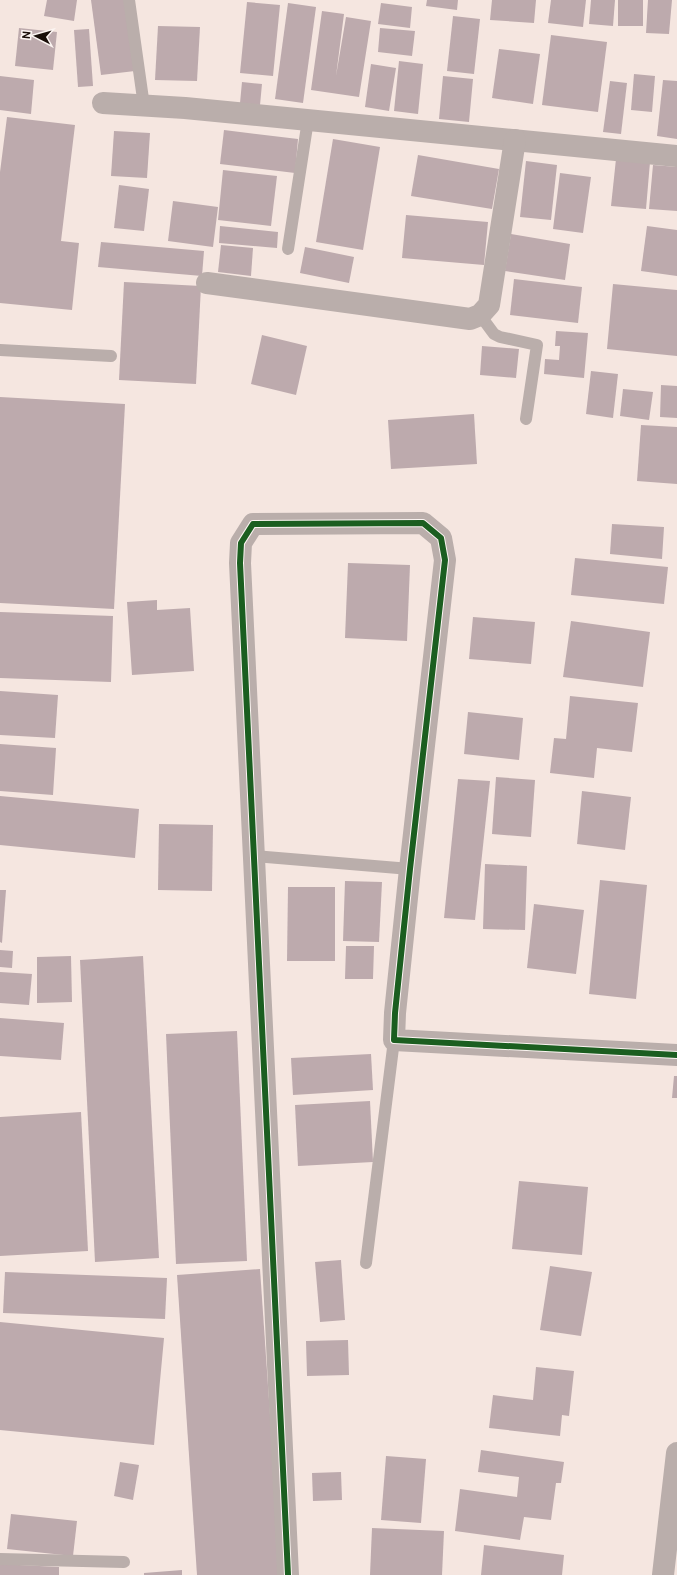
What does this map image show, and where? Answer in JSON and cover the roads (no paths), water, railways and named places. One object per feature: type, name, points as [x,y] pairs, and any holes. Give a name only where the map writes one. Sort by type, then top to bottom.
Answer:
[{"type":"street","points":[[103,103],[308,120],[677,156]]},
{"type":"street","points":[[207,283],[470,319],[480,315],[489,305],[515,140]]},
{"type":"street","points":[[288,1575],[240,571],[241,543],[253,524],[423,523],[441,538],[445,560],[410,869],[395,1013],[394,1040],[677,1055]]},
{"type":"street","points":[[662,1575],[677,1452]]},
{"type":"lane","points":[[129,0],[144,106]]},
{"type":"lane","points":[[288,249],[308,120]]},
{"type":"lane","points":[[480,315],[494,334],[500,337],[537,345],[526,419]]},
{"type":"lane","points":[[0,350],[111,356]]},
{"type":"lane","points":[[254,856],[410,869]]},
{"type":"lane","points":[[366,1262],[394,1040]]},
{"type":"lane","points":[[0,1559],[124,1562]]}]
